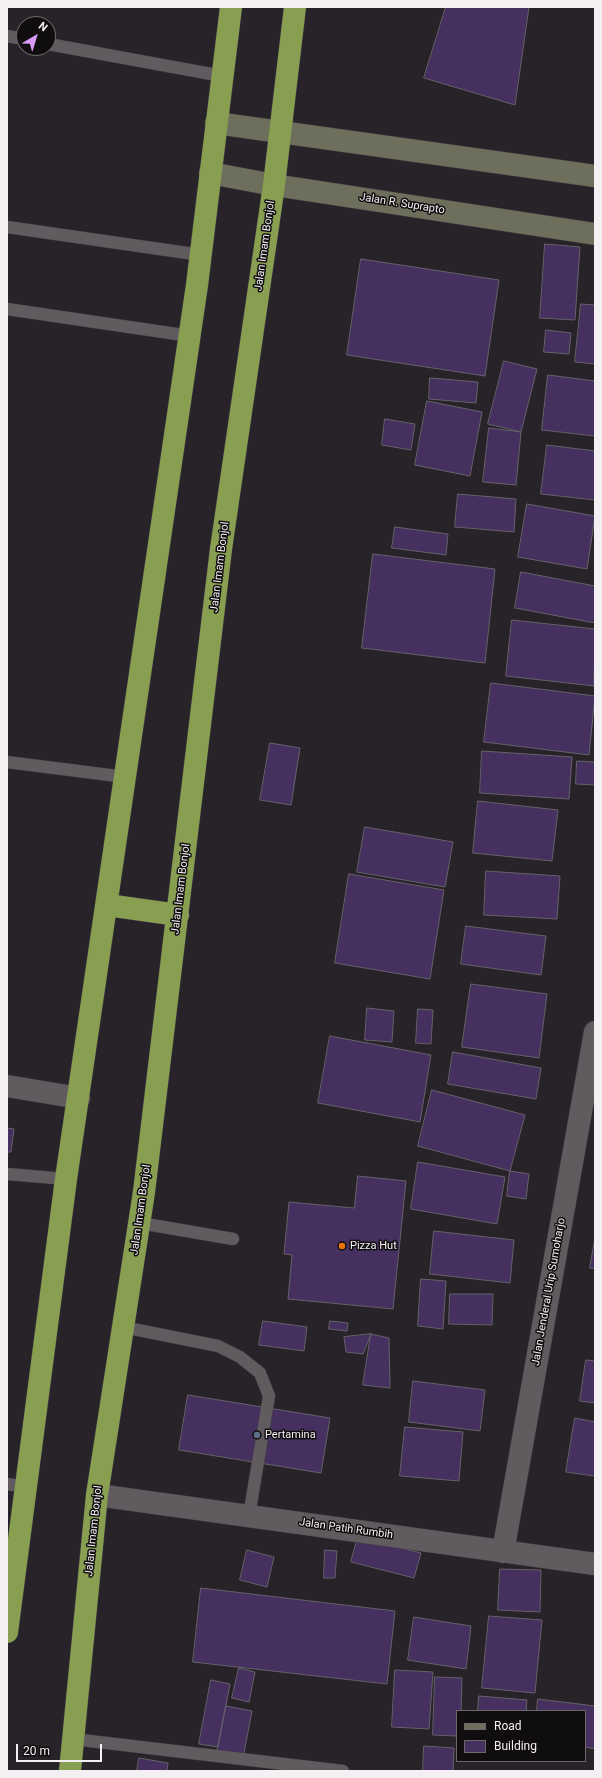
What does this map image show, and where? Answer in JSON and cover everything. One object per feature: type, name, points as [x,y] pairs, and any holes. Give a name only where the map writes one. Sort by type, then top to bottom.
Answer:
[{"type":"highway","points":[[7,1632],[16,1486],[79,1098],[190,336],[231,7]]},
{"type":"highway","name":"Jalan Imam Bonjol","points":[[70,1771],[97,1495],[140,1223],[221,549],[274,185],[281,132],[286,75],[296,7]]},
{"type":"highway","points":[[107,905],[178,915]]},
{"type":"main road","points":[[216,123],[595,176]]},
{"type":"main road","name":"Jalan R. Suprapto","points":[[210,173],[274,185],[595,234]]},
{"type":"street","name":"Jalan Jenderal Urip Sumoharjo","points":[[504,1552],[595,1032]]},
{"type":"street","points":[[7,1086],[79,1098]]},
{"type":"street","name":"Jalan Patih Rumbih","points":[[97,1495],[595,1564]]},
{"type":"lane","points":[[56,45],[222,76]]},
{"type":"lane","points":[[7,228],[201,255]]},
{"type":"lane","points":[[7,309],[190,336]]},
{"type":"lane","points":[[7,762],[125,777]]},
{"type":"lane","points":[[7,1174],[66,1179]]},
{"type":"lane","points":[[140,1223],[233,1239]]},
{"type":"lane","points":[[123,1326],[218,1346],[240,1357],[260,1373],[269,1396],[249,1516]]},
{"type":"lane","points":[[73,1739],[343,1771]]},
{"type":"building","points":[[446,7],[529,7],[515,105],[424,78]]},
{"type":"building","points":[[545,244],[580,247],[575,320],[540,318]]},
{"type":"building","points":[[361,259],[499,280],[485,376],[347,355]]},
{"type":"building","points":[[581,304],[595,305],[595,364],[575,362]]},
{"type":"building","points":[[546,330],[571,333],[569,354],[544,352]]},
{"type":"building","points":[[504,361],[537,369],[521,432],[488,424]]},
{"type":"building","points":[[548,375],[595,381],[595,436],[542,430]]},
{"type":"building","points":[[430,378],[478,382],[476,403],[429,399]]},
{"type":"building","points":[[427,401],[482,412],[470,476],[415,465]]},
{"type":"building","points":[[385,419],[415,424],[411,450],[382,445]]},
{"type":"building","points":[[489,428],[521,432],[516,485],[483,482]]},
{"type":"building","points":[[547,445],[595,451],[595,500],[541,494]]},
{"type":"building","points":[[458,494],[516,499],[514,532],[455,527]]},
{"type":"building","points":[[527,504],[595,516],[587,569],[518,557]]},
{"type":"building","points":[[395,527],[448,534],[446,555],[392,548]]},
{"type":"building","points":[[373,554],[495,569],[485,663],[362,648]]},
{"type":"building","points":[[521,572],[595,586],[595,623],[515,608]]},
{"type":"building","points":[[512,620],[595,629],[594,686],[506,676]]},
{"type":"building","points":[[491,683],[595,696],[589,755],[484,742]]},
{"type":"building","points":[[270,743],[300,748],[291,805],[260,800]]},
{"type":"building","points":[[482,751],[572,757],[569,799],[480,793]]},
{"type":"building","points":[[577,761],[595,762],[595,785],[576,784]]},
{"type":"building","points":[[478,801],[558,810],[552,861],[473,853]]},
{"type":"building","points":[[365,827],[453,842],[445,887],[357,872]]},
{"type":"building","points":[[486,871],[560,876],[557,919],[484,915]]},
{"type":"building","points":[[349,874],[444,890],[430,979],[335,963]]},
{"type":"building","points":[[466,926],[546,936],[541,975],[461,964]]},
{"type":"building","points":[[471,984],[547,994],[539,1058],[462,1047]]},
{"type":"building","points":[[367,1008],[394,1011],[392,1042],[365,1040]]},
{"type":"building","points":[[418,1009],[433,1010],[431,1044],[416,1043]]},
{"type":"building","points":[[330,1036],[431,1055],[420,1122],[318,1103]]},
{"type":"building","points":[[453,1052],[541,1068],[536,1099],[448,1084]]},
{"type":"building","points":[[432,1090],[525,1115],[510,1171],[418,1146]]},
{"type":"building","points":[[7,1128],[14,1129],[11,1152],[7,1152]]},
{"type":"building","points":[[418,1162],[505,1177],[497,1224],[411,1209]]},
{"type":"building","points":[[510,1171],[529,1174],[526,1199],[507,1196]]},
{"type":"building","name":"Pizza Hut","points":[[358,1176],[406,1181],[393,1309],[288,1299],[292,1255],[284,1254],[289,1202],[354,1208]]},
{"type":"building","points":[[434,1231],[514,1240],[510,1283],[430,1274]]},
{"type":"building","points":[[595,1238],[595,1269],[590,1268]]},
{"type":"building","points":[[421,1279],[446,1281],[443,1329],[418,1326]]},
{"type":"building","points":[[450,1294],[493,1294],[492,1325],[449,1324]]},
{"type":"building","points":[[263,1321],[307,1327],[304,1351],[259,1345]]},
{"type":"building","points":[[330,1321],[348,1323],[347,1331],[329,1329]]},
{"type":"building","points":[[371,1334],[363,1354],[346,1352],[344,1337]]},
{"type":"building","points":[[371,1334],[389,1338],[390,1388],[363,1385]]},
{"type":"building","points":[[586,1360],[595,1361],[595,1403],[580,1401]]},
{"type":"building","points":[[413,1381],[485,1390],[480,1431],[409,1422]]},
{"type":"building","points":[[188,1395],[330,1418],[321,1473],[179,1450]]},
{"type":"building","points":[[575,1418],[595,1422],[595,1476],[566,1472]]},
{"type":"building","points":[[405,1427],[463,1432],[459,1481],[400,1476]]},
{"type":"building","points":[[358,1537],[421,1553],[414,1578],[351,1562]]},
{"type":"building","points":[[247,1550],[274,1557],[267,1587],[240,1580]]},
{"type":"building","points":[[325,1550],[337,1551],[335,1578],[324,1578]]},
{"type":"building","points":[[500,1569],[541,1570],[540,1612],[498,1610]]},
{"type":"building","points":[[201,1588],[395,1611],[387,1684],[193,1662]]},
{"type":"building","points":[[489,1616],[542,1620],[535,1693],[482,1688]]},
{"type":"building","points":[[414,1617],[471,1626],[466,1669],[408,1660]]},
{"type":"building","points":[[239,1668],[255,1672],[249,1702],[232,1698]]},
{"type":"building","points":[[395,1670],[433,1672],[429,1729],[392,1727]]},
{"type":"building","points":[[435,1677],[462,1678],[461,1710],[456,1710],[456,1736],[433,1735]]},
{"type":"building","points":[[211,1680],[230,1684],[218,1747],[199,1744]]},
{"type":"building","points":[[479,1696],[527,1700],[526,1710],[478,1710]]},
{"type":"building","points":[[538,1699],[595,1706],[595,1749],[586,1747],[586,1710],[537,1710]]},
{"type":"building","points":[[226,1706],[252,1711],[243,1758],[217,1752]]},
{"type":"building","points":[[424,1746],[454,1748],[453,1771],[423,1771]]},
{"type":"building","points":[[139,1758],[168,1763],[167,1771],[137,1771]]},
{"type":"place","name":"Pizza Hut","points":[[342,1246]]},
{"type":"place","name":"Pertamina","points":[[257,1435]]}]
